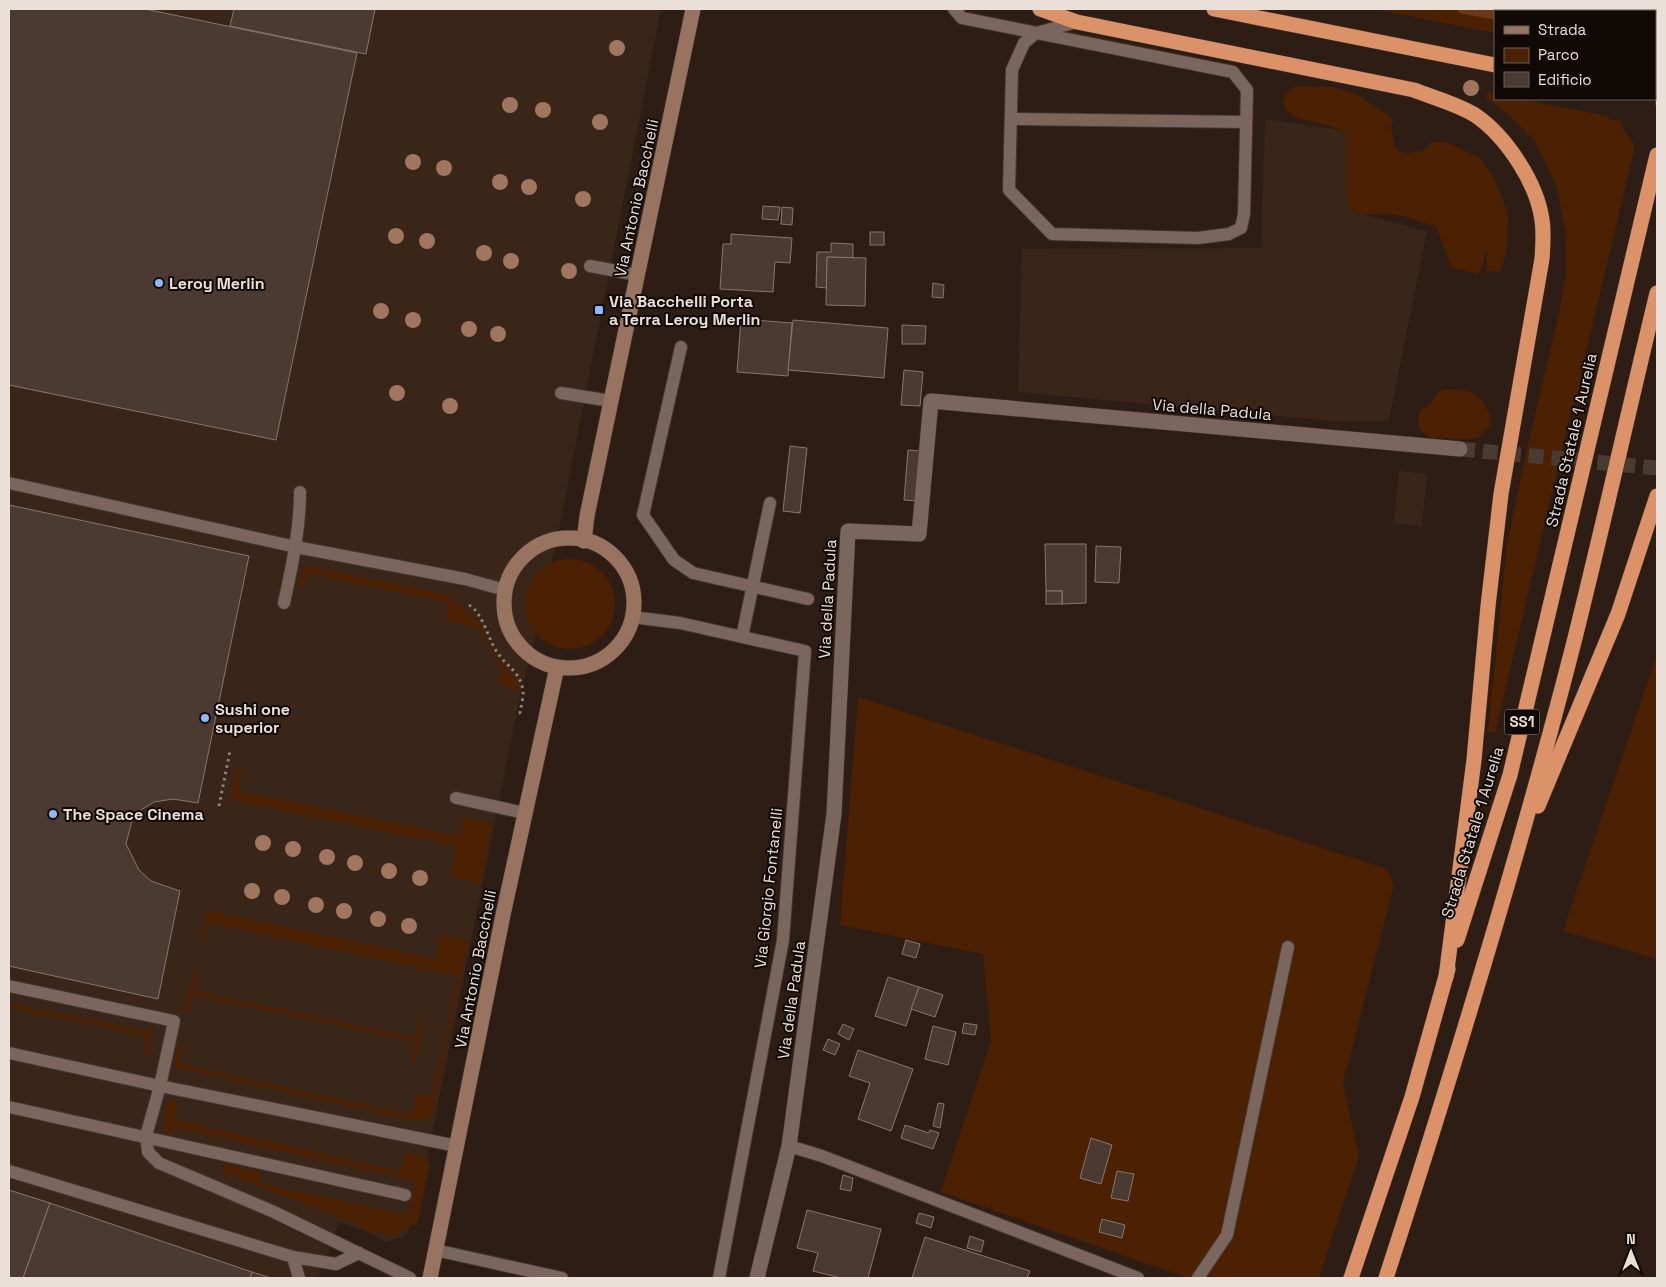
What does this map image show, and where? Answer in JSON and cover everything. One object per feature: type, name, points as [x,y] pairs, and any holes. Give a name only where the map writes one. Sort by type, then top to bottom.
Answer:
[{"type":"highway","points":[[1040,9],[1077,22],[1414,90],[1448,103],[1475,115],[1499,136],[1519,163],[1537,202],[1542,220],[1542,259],[1501,494],[1488,606],[1474,760],[1446,977]]},
{"type":"highway","points":[[1214,9],[1494,65]]},
{"type":"highway","name":"Strada Statale 1 Aurelia","points":[[1351,1278],[1409,1105],[1446,977],[1510,775],[1657,155]]},
{"type":"highway","name":"SS1","points":[[1386,1278],[1445,1094],[1515,860],[1574,642],[1657,293]]},
{"type":"highway","points":[[1515,860],[1618,614],[1657,496]]},
{"type":"street","name":"Via Antonio Bacchelli","points":[[584,540],[587,516],[692,9]]},
{"type":"street","name":"Via della Padula","points":[[757,1278],[789,1146],[834,814],[848,531],[918,534],[931,401],[1460,449]]},
{"type":"street","points":[[559,540],[584,540],[595,544],[613,556],[627,574],[633,595],[632,617],[624,638],[610,654],[579,668],[556,667],[538,661],[514,638],[505,614],[506,590],[516,566],[535,549],[546,543],[559,540]]},
{"type":"street","name":"Via Antonio Bacchelli","points":[[430,1278],[556,667]]},
{"type":"lane","points":[[954,9],[962,18],[1036,33],[1233,72],[1247,90],[1242,228],[1229,234],[1188,237],[1052,234],[1009,190],[1012,70],[1024,43],[1036,33],[1077,22]]},
{"type":"lane","points":[[1011,119],[1246,122]]},
{"type":"lane","points":[[590,266],[638,275]]},
{"type":"lane","points":[[681,348],[643,515],[674,560],[693,573],[808,599]]},
{"type":"lane","points":[[561,393],[611,401]]},
{"type":"lane","points":[[9,483],[296,547],[465,579],[506,590]]},
{"type":"lane","points":[[284,602],[296,547],[300,516],[300,492]]},
{"type":"lane","points":[[742,637],[770,503]]},
{"type":"lane","name":"Via Giorgio Fontanelli","points":[[632,617],[680,623],[805,650],[783,940],[719,1278]]},
{"type":"lane","points":[[456,798],[525,813]]},
{"type":"lane","points":[[1198,1278],[1227,1235],[1288,947]]},
{"type":"lane","points":[[9,986],[174,1021],[160,1086],[146,1136],[148,1152],[159,1163],[274,1212],[410,1278]]},
{"type":"lane","points":[[9,1053],[160,1086],[457,1146]]},
{"type":"lane","points":[[9,1107],[405,1195]]},
{"type":"lane","points":[[789,1146],[822,1156],[1138,1278]]},
{"type":"lane","points":[[9,1171],[293,1257],[336,1264],[359,1254]]},
{"type":"lane","points":[[435,1250],[562,1278]]},
{"type":"lane","points":[[293,1257],[298,1278]]},
{"type":"path","points":[[467,604],[473,607],[482,618],[496,652],[518,674],[524,689],[520,713],[544,718]]},
{"type":"path","points":[[219,806],[230,751]]},
{"type":"shaded area","points":[[9,9],[661,9],[561,519],[531,656],[522,686],[415,1219],[405,1236],[386,1242],[367,1232],[339,1222],[318,1278],[9,1278]]},
{"type":"shaded area","points":[[1265,119],[1354,132],[1353,212],[1427,231],[1389,421],[1332,421],[1018,392],[1022,249],[1261,248]]},
{"type":"shaded area","points":[[1399,471],[1427,474],[1422,526],[1394,523]]},
{"type":"green space","points":[[1374,9],[1477,9],[1490,12],[1489,9],[1657,9],[1656,44],[1656,10],[1494,10],[1494,33]]},
{"type":"green space","points":[[1296,86],[1333,87],[1354,93],[1389,115],[1393,121],[1391,127],[1395,147],[1401,152],[1422,151],[1431,142],[1446,142],[1480,158],[1494,178],[1508,214],[1507,250],[1500,272],[1487,271],[1487,247],[1481,270],[1477,274],[1451,267],[1436,226],[1392,214],[1356,214],[1347,196],[1347,135],[1339,129],[1305,120],[1287,112],[1284,104],[1285,94]]},
{"type":"green space","points":[[1488,92],[1494,94],[1494,100],[1524,100],[1608,116],[1608,119],[1622,121],[1624,130],[1632,141],[1634,151],[1582,369],[1579,390],[1572,408],[1495,733],[1488,732],[1507,545],[1566,274],[1565,229],[1557,188],[1535,141],[1502,109],[1486,99]]},
{"type":"green space","points":[[1443,389],[1469,391],[1483,402],[1490,415],[1491,424],[1478,438],[1431,438],[1421,431],[1418,426],[1419,411],[1430,404],[1438,392]]},
{"type":"green space","points":[[570,559],[587,562],[602,572],[612,587],[615,604],[612,621],[602,636],[587,646],[570,649],[553,646],[538,636],[528,621],[525,604],[528,587],[538,572],[553,562]]},
{"type":"green space","points":[[304,565],[451,595],[450,601],[459,604],[481,624],[487,640],[502,663],[518,681],[519,691],[499,686],[501,668],[478,628],[445,621],[449,603],[308,573],[303,589],[299,588]]},
{"type":"green space","points":[[1657,655],[1657,959],[1563,931]]},
{"type":"green space","points":[[858,697],[1387,869],[1394,884],[1343,1084],[1359,1156],[1319,1278],[1188,1278],[941,1192],[991,1042],[983,954],[840,925]]},
{"type":"green space","points":[[237,768],[242,769],[238,791],[459,836],[463,817],[493,823],[481,883],[451,877],[457,846],[230,800]]},
{"type":"green space","points":[[207,910],[436,959],[441,934],[469,941],[431,1119],[411,1120],[174,1067],[180,1043],[183,1044],[180,1064],[412,1115],[417,1094],[432,1097],[458,976],[208,923],[204,940],[201,940]]},
{"type":"green space","points":[[194,970],[198,971],[194,991],[417,1038],[421,1020],[424,1021],[415,1064],[411,1063],[415,1042],[193,995],[189,1014],[185,1013]]},
{"type":"green space","points":[[9,1003],[148,1031],[151,1022],[153,1023],[147,1058],[143,1057],[147,1036],[9,1008]]},
{"type":"green space","points":[[169,1099],[178,1102],[174,1119],[400,1172],[405,1153],[426,1157],[430,1164],[417,1226],[409,1225],[404,1231],[391,1236],[374,1230],[373,1236],[362,1226],[225,1173],[222,1168],[225,1164],[260,1171],[258,1183],[408,1215],[416,1181],[174,1127],[171,1138],[164,1124]]},
{"type":"building","name":"Leroy Merlin","points":[[9,9],[145,9],[357,53],[276,440],[9,385]]},
{"type":"building","points":[[234,9],[375,9],[366,54],[230,26]]},
{"type":"building","points":[[763,206],[780,207],[778,220],[762,219]]},
{"type":"building","points":[[782,207],[793,208],[792,225],[781,224]]},
{"type":"building","points":[[870,232],[884,232],[884,245],[870,245]]},
{"type":"building","points":[[731,234],[792,238],[790,263],[775,262],[773,292],[720,289],[723,244],[731,244]]},
{"type":"building","points":[[831,243],[853,244],[853,258],[827,257],[827,288],[816,287],[817,252],[831,252]]},
{"type":"building","points":[[827,257],[866,258],[865,306],[826,305]]},
{"type":"building","points":[[933,283],[944,285],[943,298],[932,297]]},
{"type":"building","points":[[741,319],[792,323],[788,376],[737,372]]},
{"type":"building","points":[[793,320],[888,328],[884,378],[788,370]]},
{"type":"building","points":[[902,325],[926,326],[925,344],[902,344]]},
{"type":"building","points":[[904,370],[923,372],[920,406],[901,405]]},
{"type":"building","points":[[790,446],[807,448],[800,513],[783,511]]},
{"type":"building","points":[[908,450],[920,451],[917,501],[904,500]]},
{"type":"building","points":[[9,505],[249,556],[198,803],[173,799],[154,802],[141,810],[132,821],[126,844],[139,870],[151,881],[180,891],[158,999],[9,966]]},
{"type":"building","points":[[1045,544],[1086,544],[1086,603],[1062,604],[1062,591],[1046,591]]},
{"type":"building","points":[[1096,546],[1121,547],[1119,583],[1095,582]]},
{"type":"building","points":[[1046,591],[1062,591],[1062,604],[1046,604]]},
{"type":"building","points":[[906,940],[920,944],[916,958],[902,954]]},
{"type":"building","points":[[888,977],[919,987],[906,1026],[875,1016]]},
{"type":"building","points":[[919,987],[943,995],[935,1017],[911,1009]]},
{"type":"building","points":[[964,1023],[977,1025],[975,1035],[962,1033]]},
{"type":"building","points":[[843,1024],[854,1029],[849,1040],[838,1034]]},
{"type":"building","points":[[933,1026],[956,1032],[948,1065],[925,1059]]},
{"type":"building","points":[[828,1039],[840,1044],[835,1055],[823,1050]]},
{"type":"building","points":[[858,1050],[913,1069],[891,1131],[858,1119],[870,1083],[849,1076]]},
{"type":"building","points":[[938,1103],[944,1104],[940,1128],[933,1126]]},
{"type":"building","points":[[905,1125],[929,1133],[930,1130],[939,1133],[933,1149],[901,1138]]},
{"type":"building","points":[[1091,1138],[1112,1145],[1101,1184],[1080,1178]]},
{"type":"building","points":[[1117,1171],[1134,1174],[1128,1201],[1111,1198]]},
{"type":"building","points":[[843,1175],[853,1178],[851,1191],[840,1189]]},
{"type":"building","points":[[9,1190],[50,1203],[23,1278],[9,1278]]},
{"type":"building","points":[[50,1203],[252,1272],[250,1278],[23,1278]]},
{"type":"building","points":[[807,1210],[881,1229],[868,1278],[841,1278],[813,1271],[818,1253],[797,1248]]},
{"type":"building","points":[[919,1213],[934,1217],[931,1228],[916,1223]]},
{"type":"building","points":[[1102,1219],[1125,1225],[1122,1238],[1099,1232]]},
{"type":"building","points":[[970,1236],[984,1241],[981,1252],[967,1248]]},
{"type":"building","points":[[925,1237],[1030,1271],[1027,1278],[912,1278]]},
{"type":"building","points":[[252,1272],[271,1278],[250,1278]]},
{"type":"waterway","points":[[1462,9],[1494,15]]},
{"type":"tunnel","points":[[1460,449],[1657,468]]},
{"type":"place","name":"Leroy Merlin","points":[[159,283]]},
{"type":"place","name":"Via Bacchelli Porta a Terra Leroy Merlin","points":[[599,310]]},
{"type":"place","name":"Sushi one superior","points":[[205,718]]},
{"type":"place","name":"The Space Cinema","points":[[53,814]]}]
